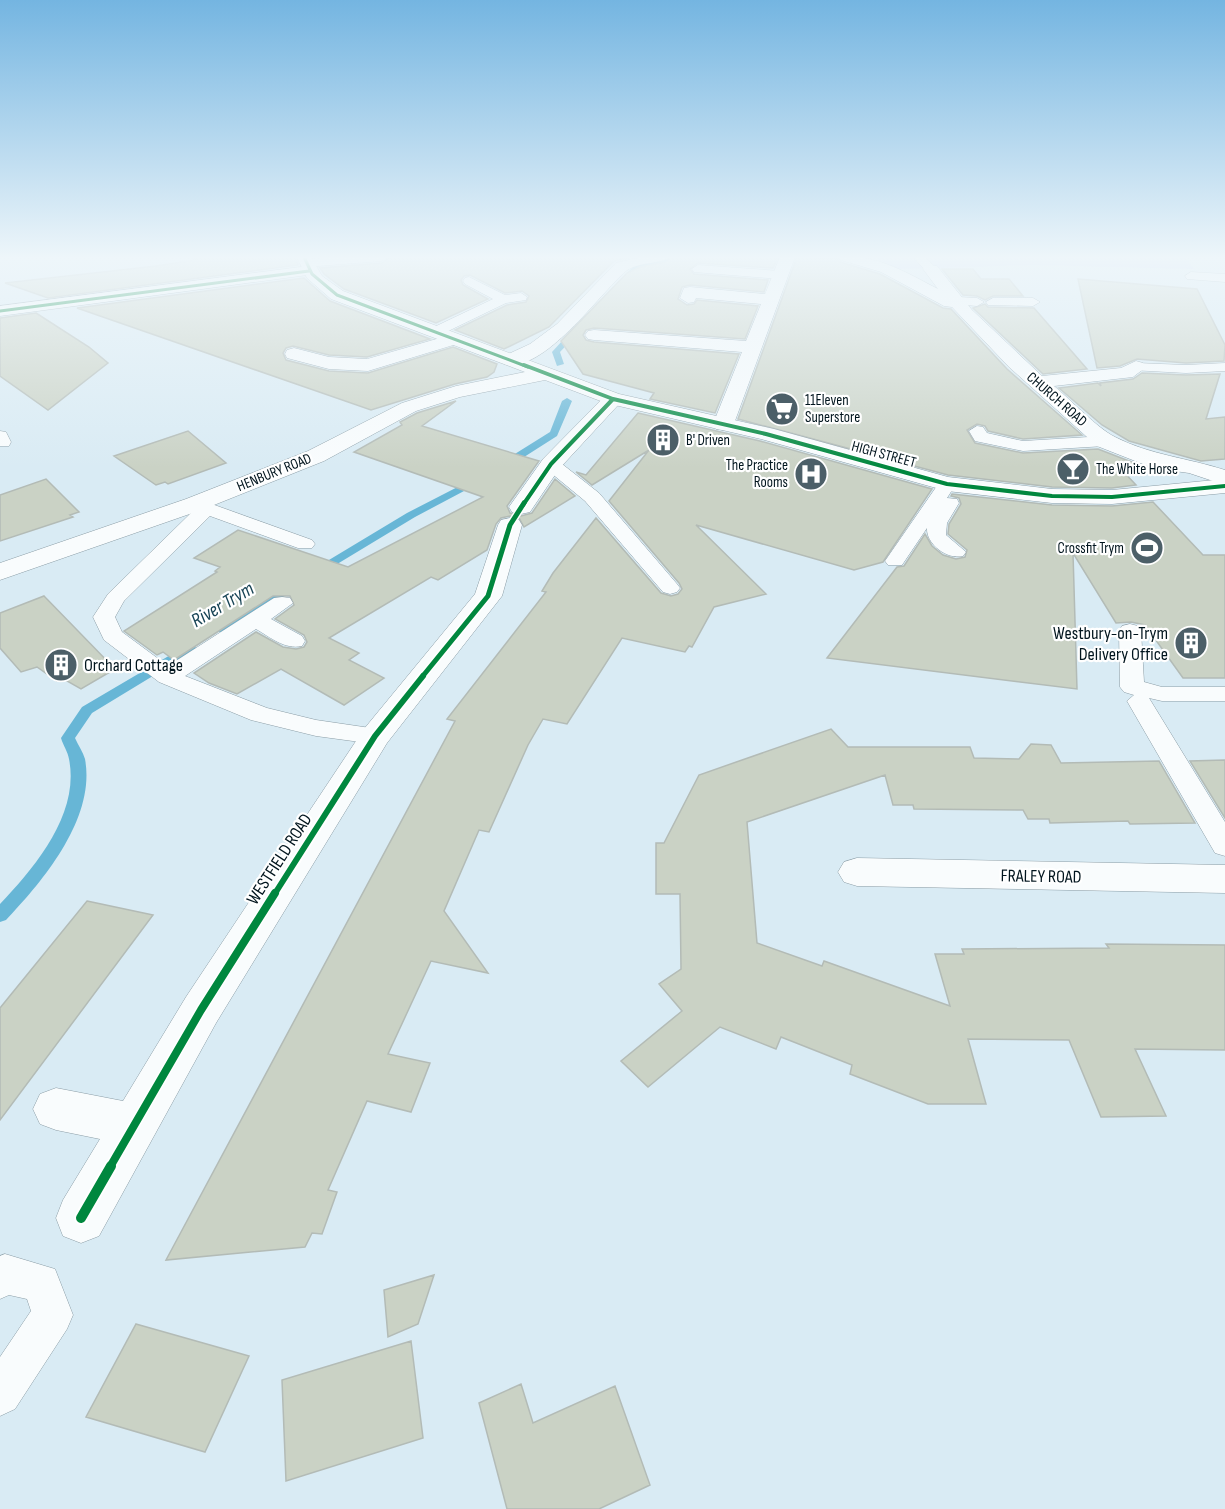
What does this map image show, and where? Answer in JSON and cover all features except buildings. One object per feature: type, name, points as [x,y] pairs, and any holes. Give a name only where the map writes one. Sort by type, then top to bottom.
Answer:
[{"type":"street","name":"HIGH STREET","points":[[423,327],[613,399],[724,424],[954,485],[1052,496],[1112,497],[1217,489]]},
{"type":"street","points":[[511,360],[537,348],[564,327]]},
{"type":"street","points":[[724,424],[760,327]]},
{"type":"street","name":"CHURCH ROAD","points":[[985,327],[1016,363],[1105,441],[1161,463],[1173,473],[1217,489]]},
{"type":"street","points":[[594,335],[753,347]]},
{"type":"street","points":[[294,354],[329,363],[368,365],[454,339]]},
{"type":"street","points":[[1038,382],[1126,373],[1136,366]]},
{"type":"street","name":"HENBURY ROAD","points":[[0,572],[201,506],[316,456],[409,407],[456,392],[546,374]]},
{"type":"street","name":"WESTFIELD ROAD","points":[[81,1218],[201,1010],[375,736],[488,596],[516,516],[551,464],[613,399]]},
{"type":"street","name":"FRALEY ROAD","points":[[857,872],[1225,879]]},
{"type":"street","points":[[56,1109],[135,1125]]},
{"type":"lane","points":[[435,332],[444,327]]},
{"type":"lane","points":[[1136,366],[1186,369],[1225,367]]},
{"type":"lane","points":[[977,430],[981,437],[1023,446],[1105,441]]},
{"type":"lane","points":[[551,464],[592,497],[670,588]]},
{"type":"lane","points":[[954,485],[937,523],[936,537],[956,552]]},
{"type":"lane","points":[[895,561],[954,485]]},
{"type":"lane","points":[[305,544],[201,506],[115,598],[104,617],[112,635],[167,677],[260,714],[316,728],[375,736]]},
{"type":"lane","points":[[167,677],[282,603]]},
{"type":"lane","points":[[256,620],[294,641]]},
{"type":"lane","points":[[1131,631],[1132,687],[1162,694],[1225,694]]},
{"type":"lane","points":[[1139,701],[1225,846]]},
{"type":"lane","points":[[0,1279],[5,1274],[40,1283],[53,1315],[0,1394]]},
{"type":"waterway","name":"River Trym","points":[[560,364],[556,352],[576,331]]},
{"type":"waterway","name":"River Trym","points":[[503,466],[554,434],[567,401]]},
{"type":"waterway","name":"River Trym","points":[[315,572],[411,515],[477,480]]},
{"type":"waterway","name":"River Trym","points":[[220,629],[292,586]]},
{"type":"waterway","name":"River Trym","points":[[0,915],[44,864],[67,823],[75,802],[78,780],[77,759],[68,738],[87,710],[189,648]]},
{"type":"cycle path","points":[[423,327],[613,399],[766,434],[947,484],[1052,496],[1112,497],[1225,486]]},
{"type":"cycle path","points":[[81,1218],[201,1010],[375,736],[488,596],[510,525],[521,507],[551,464],[613,399]]},
{"type":"place","name":"11Eleven Superstore","points":[[782,409]]},
{"type":"place","name":"B' Driven","points":[[663,440]]},
{"type":"place","name":"The White Horse","points":[[1073,469]]},
{"type":"place","name":"The Practice Rooms","points":[[811,474]]},
{"type":"place","name":"Crossfit Trym","points":[[1147,548]]},
{"type":"place","name":"Westbury-on-Trym Delivery Office","points":[[1191,643]]},
{"type":"place","name":"Orchard Cottage","points":[[61,665]]}]
